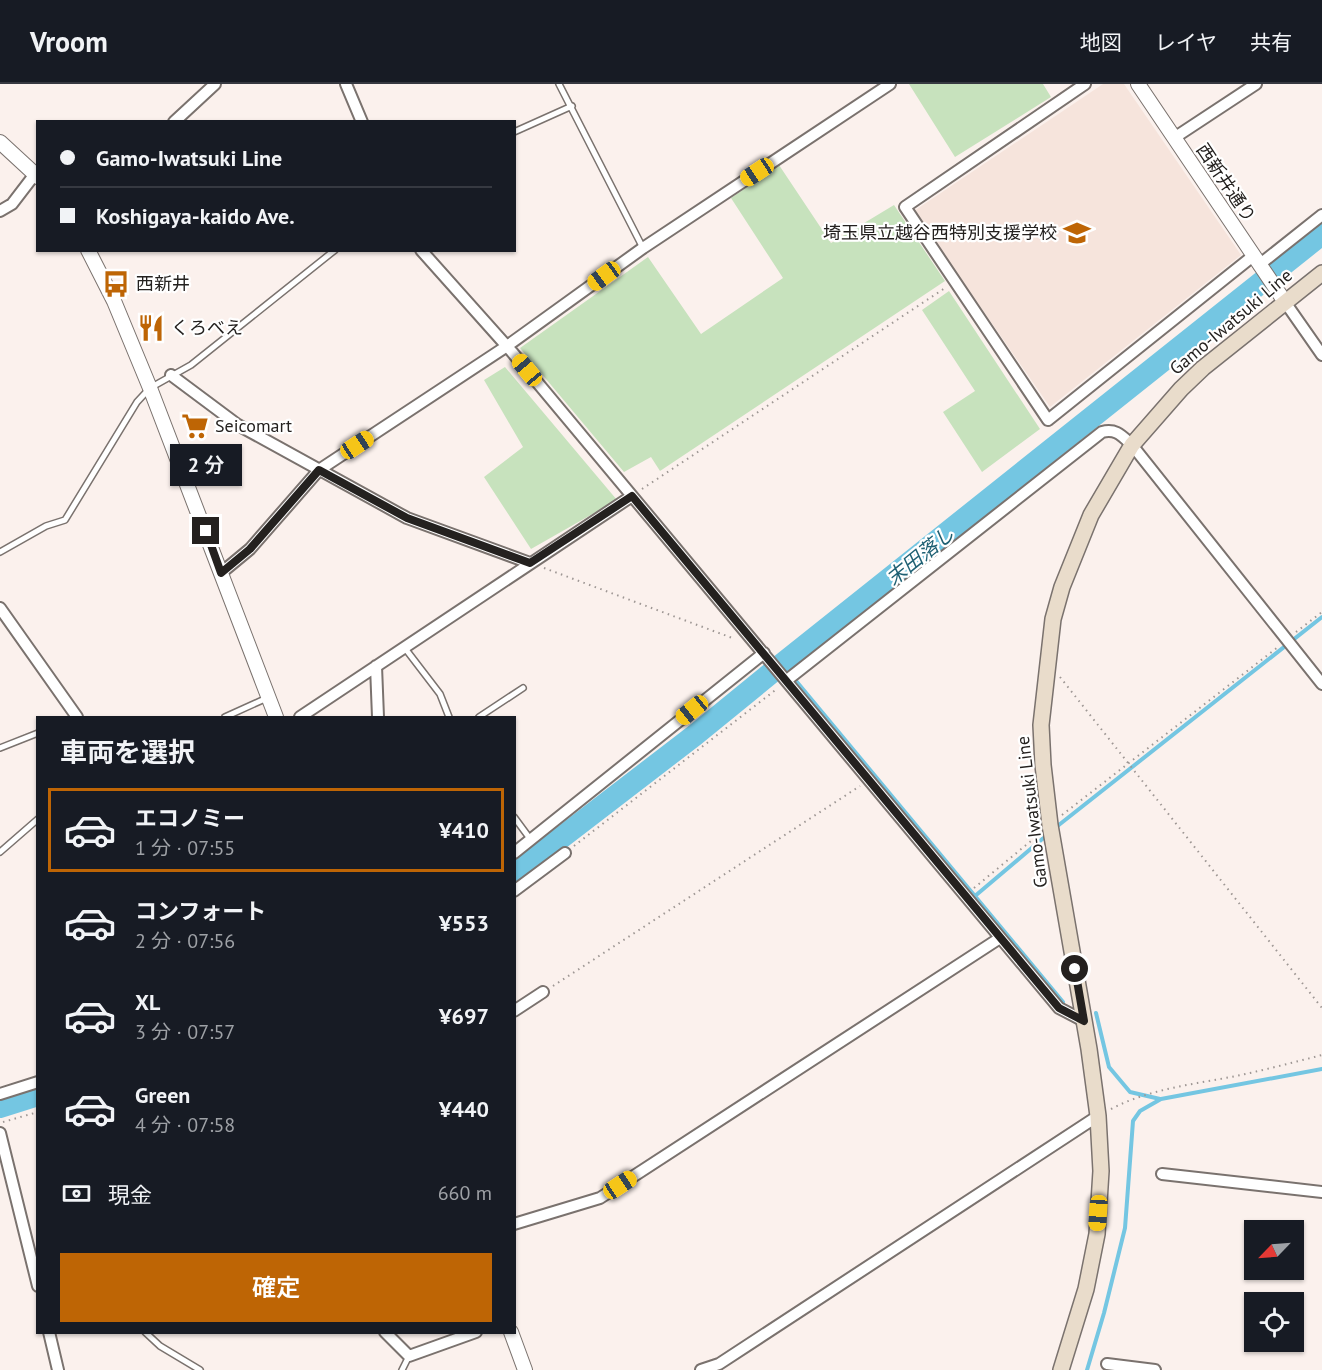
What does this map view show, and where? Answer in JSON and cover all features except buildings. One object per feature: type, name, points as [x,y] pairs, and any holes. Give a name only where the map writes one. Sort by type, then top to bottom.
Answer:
[{"type":"main road","name":"Gamo-Iwatsuki Line","points":[[1061,1370],[1086,1289],[1097,1233],[1101,1171],[1098,1116],[1050,825],[1043,765],[1041,725],[1053,619],[1079,540],[1103,492],[1132,446],[1158,413],[1223,350],[1322,273]]},
{"type":"street","points":[[176,120],[215,84]]},
{"type":"street","points":[[346,84],[361,120]]},
{"type":"street","points":[[221,573],[250,549],[319,470],[507,346],[643,248],[890,84]]},
{"type":"street","points":[[1085,84],[905,207],[1048,420],[1256,260],[1322,215]]},
{"type":"street","name":"西新井通り","points":[[1138,84],[1285,302]]},
{"type":"street","points":[[1174,138],[1256,84]]},
{"type":"street","points":[[0,142],[36,176],[12,204],[0,211]]},
{"type":"street","points":[[89,252],[114,301],[150,388],[276,716]]},
{"type":"street","points":[[423,252],[507,346],[1059,1008],[1084,1021]]},
{"type":"street","points":[[1285,302],[1322,355]]},
{"type":"street","points":[[171,375],[238,425],[407,518],[530,563]]},
{"type":"street","points":[[787,680],[1102,432],[1110,430],[1118,432],[1132,446],[1322,684]]},
{"type":"street","points":[[301,716],[632,496]]},
{"type":"street","points":[[0,608],[76,716]]},
{"type":"street","points":[[516,851],[764,653]]},
{"type":"street","points":[[376,666],[378,716]]},
{"type":"street","points":[[516,890],[565,853]]},
{"type":"street","points":[[516,1223],[600,1198],[1000,938]]},
{"type":"street","points":[[516,1010],[543,992]]},
{"type":"street","points":[[0,1094],[36,1083]]},
{"type":"street","points":[[701,1370],[719,1364],[1098,1116]]},
{"type":"street","points":[[0,1133],[36,1278]]},
{"type":"street","points":[[1162,1174],[1322,1192]]},
{"type":"street","points":[[49,1334],[58,1370]]},
{"type":"street","points":[[387,1334],[408,1356],[470,1334]]},
{"type":"street","points":[[513,1334],[525,1370]]},
{"type":"street","points":[[1107,1364],[1155,1370]]},
{"type":"lane","points":[[559,84],[643,248]]},
{"type":"lane","points":[[516,131],[572,106]]},
{"type":"lane","points":[[0,552],[46,526],[64,519],[137,402],[150,388],[191,365],[332,252]]},
{"type":"lane","points":[[404,647],[440,694],[449,716]]},
{"type":"lane","points":[[481,716],[523,688]]},
{"type":"lane","points":[[227,716],[269,697]]},
{"type":"lane","points":[[0,748],[36,734]]},
{"type":"lane","points":[[516,820],[531,840]]},
{"type":"lane","points":[[0,852],[36,821]]},
{"type":"lane","points":[[147,1334],[160,1346],[200,1370]]},
{"type":"lane","points":[[402,1370],[408,1356]]},
{"type":"path","points":[[632,496],[954,281]]},
{"type":"path","points":[[530,563],[728,637],[756,643]]},
{"type":"path","points":[[965,895],[1050,825],[1322,612]]},
{"type":"path","points":[[1047,660],[1322,1008]]},
{"type":"path","points":[[565,853],[787,680]]},
{"type":"path","points":[[543,992],[869,780]]},
{"type":"path","points":[[1098,1116],[1127,1100],[1158,1091],[1322,1055]]},
{"type":"path","points":[[0,1122],[36,1113]]},
{"type":"shaded area","name":"埼玉県立越谷西特別支援学校","points":[[1103,84],[1124,84],[1241,255],[1050,407],[914,211]]},
{"type":"green space","points":[[909,84],[1043,84],[1051,97],[955,157]]},
{"type":"green space","points":[[779,165],[831,243],[894,205],[945,281],[660,471],[651,457],[624,472],[520,348],[648,257],[701,334],[783,278],[731,198]]},
{"type":"green space","points":[[949,291],[1040,429],[982,472],[943,412],[975,391],[922,310]]},
{"type":"green space","points":[[505,367],[617,500],[531,549],[484,477],[523,447],[484,380]]},
{"type":"waterway","name":"末田落し","points":[[516,872],[695,735],[1322,234]]},
{"type":"waterway","points":[[1055,828],[1322,617]]},
{"type":"waterway","points":[[782,664],[1063,1002]]},
{"type":"waterway","points":[[975,896],[1047,835]]},
{"type":"waterway","points":[[1096,1013],[1109,1067],[1130,1092],[1160,1099]]},
{"type":"waterway","points":[[1087,1370],[1125,1228],[1133,1121],[1140,1111],[1161,1099],[1322,1069]]},
{"type":"waterway","name":"末田落し","points":[[0,1107],[36,1096]]},
{"type":"place","name":"埼玉県立越谷西特別支援学校","points":[[1077,233]]},
{"type":"place","name":"西新井","points":[[116,284]]},
{"type":"place","name":"くろべえ","points":[[151,328]]},
{"type":"place","name":"Seicomart","points":[[195,426]]},
{"type":"route","points":[[206,531],[221,573],[250,549],[319,470],[407,518],[530,563],[632,496],[1059,1008],[1084,1021],[1075,969]]}]
